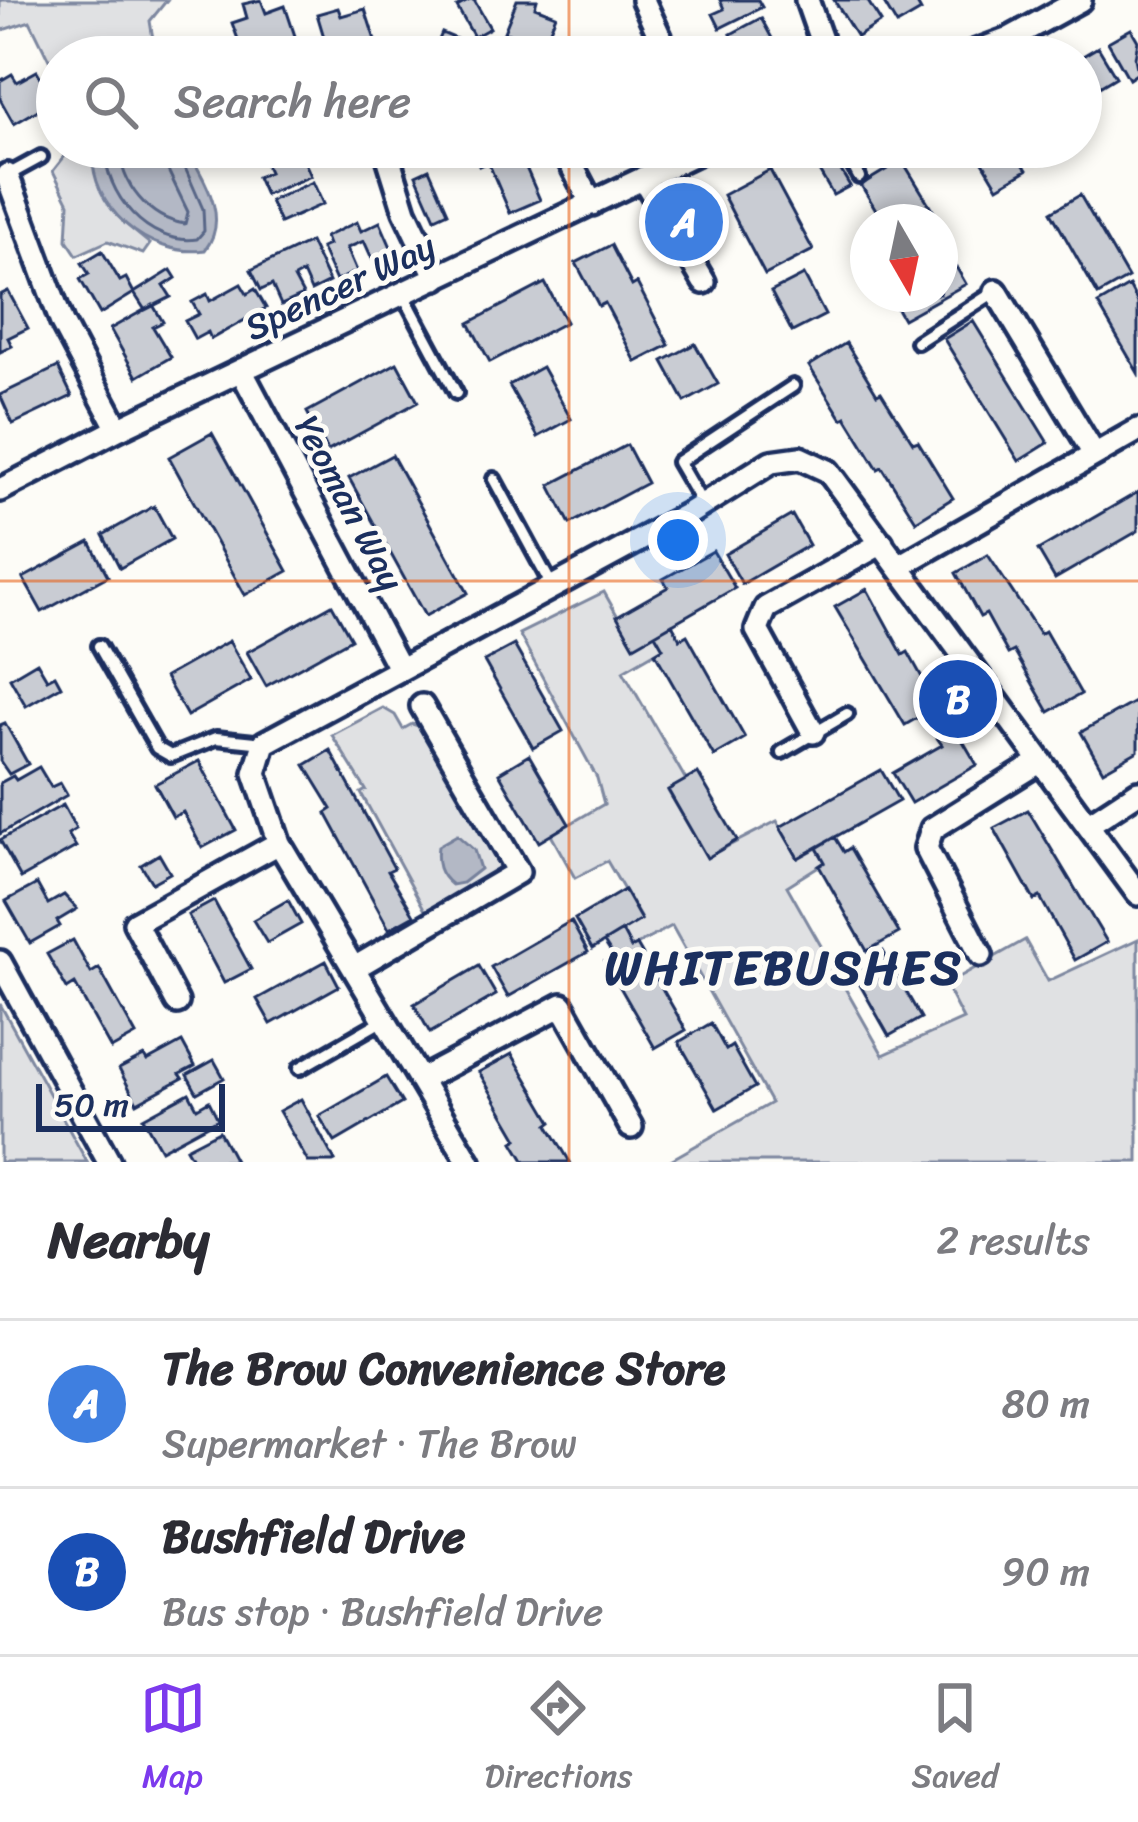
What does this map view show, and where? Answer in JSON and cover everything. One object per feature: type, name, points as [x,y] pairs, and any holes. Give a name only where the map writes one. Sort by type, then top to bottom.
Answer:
[{"type":"street","points":[[644,0],[660,36]]},
{"type":"street","points":[[807,0],[820,36]]},
{"type":"street","points":[[1014,36],[1080,0]]},
{"type":"street","points":[[392,168],[405,211],[437,278]]},
{"type":"street","points":[[573,168],[592,204]]},
{"type":"street","name":"Spencer Way","points":[[0,490],[118,428],[665,168]]},
{"type":"street","points":[[3,177],[62,323],[118,428]]},
{"type":"street","points":[[644,178],[704,282]]},
{"type":"street","points":[[996,291],[1094,454]]},
{"type":"street","name":"Yeoman Way","points":[[241,370],[399,668]]},
{"type":"street","points":[[900,566],[1138,430]]},
{"type":"street","points":[[469,1162],[279,843],[255,773],[264,743],[704,505],[771,462],[800,458],[828,471],[1138,895]]},
{"type":"street","points":[[813,732],[757,630],[766,608],[882,544]]},
{"type":"street","points":[[356,967],[518,872],[422,706]]},
{"type":"street","points":[[981,955],[926,848],[932,829],[1041,761]]},
{"type":"street","points":[[1089,824],[1138,792]]},
{"type":"street","points":[[177,1002],[135,922],[279,843]]},
{"type":"street","points":[[0,962],[109,1162]]},
{"type":"street","points":[[420,1081],[562,1005],[631,1127]]},
{"type":"lane","points":[[3,177],[36,160]]},
{"type":"lane","points":[[854,168],[859,177]]},
{"type":"lane","points":[[917,342],[996,291]]},
{"type":"lane","points":[[404,294],[456,393]]},
{"type":"lane","points":[[704,505],[678,462],[793,386]]},
{"type":"lane","points":[[494,479],[552,586]]},
{"type":"lane","points":[[99,646],[149,737],[171,756],[216,738],[264,743]]},
{"type":"lane","points":[[782,752],[847,714]]},
{"type":"lane","points":[[300,1067],[386,1019]]},
{"type":"shaded area","points":[[0,0],[167,0],[150,21],[152,36],[37,36],[30,21],[0,31]]},
{"type":"shaded area","points":[[97,168],[123,222],[150,244],[143,254],[108,241],[77,255],[67,240],[69,203],[53,171]]},
{"type":"shaded area","points":[[604,592],[634,645],[655,634],[663,648],[623,671],[686,780],[668,791],[707,857],[777,821],[798,858],[817,848],[825,862],[787,886],[883,1055],[963,1019],[945,985],[1025,940],[1048,981],[1138,939],[1138,1162],[667,1162],[771,1103],[672,926],[631,948],[622,931],[641,919],[607,861],[575,878],[551,835],[604,804],[597,778],[519,634]]},
{"type":"shaded area","points":[[383,708],[395,715],[403,729],[412,724],[425,728],[499,863],[497,874],[427,914],[361,793],[366,790],[332,735]]},
{"type":"shaded area","points":[[0,1004],[87,1162],[0,1162]]},
{"type":"water","points":[[197,168],[215,211],[205,250],[163,246],[143,237],[111,208],[94,169]]},
{"type":"water","points":[[457,835],[474,850],[480,869],[452,885],[439,868],[438,846]]},
{"type":"building","points":[[261,0],[266,13],[285,6],[295,36],[237,36],[232,23],[247,18],[243,4]]},
{"type":"building","points":[[474,0],[490,28],[473,36],[457,7]]},
{"type":"building","points":[[517,0],[537,0],[535,7],[556,15],[547,36],[504,32]]},
{"type":"building","points":[[720,0],[758,0],[762,7],[720,28],[713,14],[724,9]]},
{"type":"building","points":[[834,0],[867,0],[881,22],[856,36]]},
{"type":"building","points":[[882,0],[915,0],[921,11],[897,25]]},
{"type":"building","points":[[338,8],[341,16],[365,9],[374,36],[324,36],[317,14]]},
{"type":"building","points":[[761,18],[771,36],[732,36]]},
{"type":"building","points":[[1131,29],[1138,41],[1138,73],[1129,79],[1108,42]]},
{"type":"building","points":[[1102,54],[1116,77],[1102,85]]},
{"type":"building","points":[[36,72],[36,111],[14,124],[0,99],[0,81],[12,74],[17,82]]},
{"type":"building","points":[[267,168],[307,168],[311,176],[265,195],[257,177],[269,172]]},
{"type":"building","points":[[491,168],[526,168],[540,200],[510,213]]},
{"type":"building","points":[[817,168],[839,168],[850,186],[833,195]]},
{"type":"building","points":[[889,168],[907,168],[929,204],[873,204],[861,185]]},
{"type":"building","points":[[987,168],[1027,170],[998,187]]},
{"type":"building","points":[[429,169],[448,212],[435,218],[416,175]]},
{"type":"building","points":[[770,170],[813,250],[765,275],[723,195]]},
{"type":"building","points":[[313,182],[323,204],[280,223],[270,201]]},
{"type":"building","points":[[1080,195],[1128,278],[1098,295],[1051,212]]},
{"type":"building","points":[[357,222],[361,231],[380,222],[394,254],[374,263],[364,241],[347,248],[357,271],[336,281],[321,248],[328,245],[325,237]]},
{"type":"building","points":[[310,242],[329,282],[311,291],[303,273],[294,278],[303,295],[281,305],[272,285],[261,290],[251,270]]},
{"type":"building","points":[[611,245],[669,345],[636,362],[605,303],[599,306],[576,263]]},
{"type":"building","points":[[102,251],[120,281],[126,278],[134,293],[100,314],[80,279],[89,274],[82,263]]},
{"type":"building","points":[[171,270],[176,278],[164,286],[171,297],[145,310],[134,293]]},
{"type":"building","points":[[804,275],[825,315],[792,332],[771,292]]},
{"type":"building","points":[[545,283],[566,322],[490,362],[469,323]]},
{"type":"building","points":[[241,284],[247,294],[255,289],[266,308],[211,339],[208,332],[195,339],[185,321],[199,314],[192,302],[207,294],[210,301]]},
{"type":"building","points":[[1129,286],[1138,303],[1138,373],[1098,304]]},
{"type":"building","points":[[8,291],[28,328],[8,338],[12,346],[0,352],[0,295]]},
{"type":"building","points":[[153,305],[163,322],[153,327],[171,357],[137,377],[110,329]]},
{"type":"building","points":[[973,321],[1048,443],[1019,461],[944,339]]},
{"type":"building","points":[[846,343],[953,498],[916,521],[809,366]]},
{"type":"building","points":[[695,344],[718,384],[685,402],[663,361]]},
{"type":"building","points":[[397,363],[418,402],[328,451],[307,412]]},
{"type":"building","points":[[58,367],[72,396],[13,424],[0,395]]},
{"type":"building","points":[[542,367],[571,419],[538,437],[509,385]]},
{"type":"building","points":[[212,433],[288,571],[245,595],[169,457]]},
{"type":"building","points":[[627,445],[647,483],[570,524],[550,485]]},
{"type":"building","points":[[392,455],[468,593],[425,616],[349,478]]},
{"type":"building","points":[[1138,492],[1138,531],[1055,579],[1038,550]]},
{"type":"building","points":[[154,506],[172,539],[120,568],[103,535]]},
{"type":"building","points":[[792,515],[809,545],[742,584],[725,554]]},
{"type":"building","points":[[90,542],[108,576],[42,612],[23,578]]},
{"type":"building","points":[[713,551],[735,588],[634,646],[617,616],[668,587],[663,579]]},
{"type":"building","points":[[988,555],[1040,634],[1045,631],[1081,694],[1049,712],[1014,651],[1008,654],[986,614],[980,617],[956,573]]},
{"type":"building","points":[[867,589],[938,706],[905,725],[835,607]]},
{"type":"building","points":[[332,605],[351,639],[266,686],[247,652]]},
{"type":"building","points":[[672,624],[680,639],[687,635],[745,738],[714,756],[655,653],[663,648],[655,634]]},
{"type":"building","points":[[229,641],[251,680],[187,716],[165,677]]},
{"type":"building","points":[[514,645],[563,731],[533,748],[484,661]]},
{"type":"building","points":[[37,662],[47,679],[55,675],[61,686],[26,706],[10,678]]},
{"type":"building","points":[[1138,700],[1138,751],[1103,771],[1081,732]]},
{"type":"building","points":[[5,723],[28,764],[9,774],[0,761],[0,725]]},
{"type":"building","points":[[953,724],[977,765],[911,803],[893,773],[942,745],[935,735]]},
{"type":"building","points":[[330,750],[414,915],[389,929],[326,813],[332,809],[305,765]]},
{"type":"building","points":[[529,755],[569,824],[539,842],[499,773]]},
{"type":"building","points":[[199,761],[236,830],[202,848],[183,812],[173,817],[155,784]]},
{"type":"building","points":[[39,767],[51,787],[60,783],[67,795],[0,834],[0,783]]},
{"type":"building","points":[[881,770],[899,801],[798,858],[780,827]]},
{"type":"building","points":[[698,773],[737,840],[707,858],[668,790]]},
{"type":"building","points":[[63,805],[76,829],[68,834],[76,847],[21,878],[0,840]]},
{"type":"building","points":[[1028,810],[1107,942],[1075,960],[994,828]]},
{"type":"building","points":[[835,837],[844,852],[850,848],[899,933],[867,951],[819,866],[825,862],[817,848]]},
{"type":"building","points":[[159,854],[170,873],[152,883],[141,865]]},
{"type":"building","points":[[37,884],[48,904],[64,895],[77,909],[57,921],[60,926],[30,943],[6,901]]},
{"type":"building","points":[[624,890],[641,920],[592,949],[575,919]]},
{"type":"building","points":[[288,900],[301,924],[267,943],[253,920]]},
{"type":"building","points":[[214,901],[251,969],[224,983],[188,915]]},
{"type":"building","points":[[571,921],[588,952],[508,997],[491,967]]},
{"type":"building","points":[[622,931],[631,948],[637,945],[686,1030],[655,1048],[605,961],[613,956],[604,942]]},
{"type":"building","points":[[73,940],[91,973],[99,968],[136,1035],[111,1049],[75,984],[67,989],[47,954]]},
{"type":"building","points":[[883,951],[921,1018],[889,1036],[851,969]]},
{"type":"building","points":[[326,961],[339,986],[271,1024],[257,999]]},
{"type":"building","points":[[479,966],[496,995],[430,1033],[414,1004]]},
{"type":"building","points":[[711,1023],[726,1050],[732,1046],[755,1087],[717,1109],[679,1042]]},
{"type":"building","points":[[182,1042],[195,1066],[180,1074],[183,1078],[137,1103],[119,1069],[144,1056],[147,1061]]},
{"type":"building","points":[[512,1054],[570,1162],[525,1162],[513,1142],[518,1139],[479,1072]]},
{"type":"building","points":[[214,1060],[224,1078],[197,1093],[187,1075]]},
{"type":"building","points":[[386,1077],[402,1103],[335,1142],[319,1116]]},
{"type":"building","points":[[189,1093],[197,1108],[209,1101],[218,1119],[161,1150],[143,1118]]},
{"type":"building","points":[[301,1099],[335,1161],[308,1162],[279,1111]]},
{"type":"building","points":[[219,1131],[235,1161],[194,1162],[186,1148]]},
{"type":"place","name":"The Brow Convenience Store","points":[[684,222]]},
{"type":"place","name":"Bushfield Drive","points":[[958,699]]},
{"type":"district","name":"WHITEBUSHES","points":[[784,967]]}]
